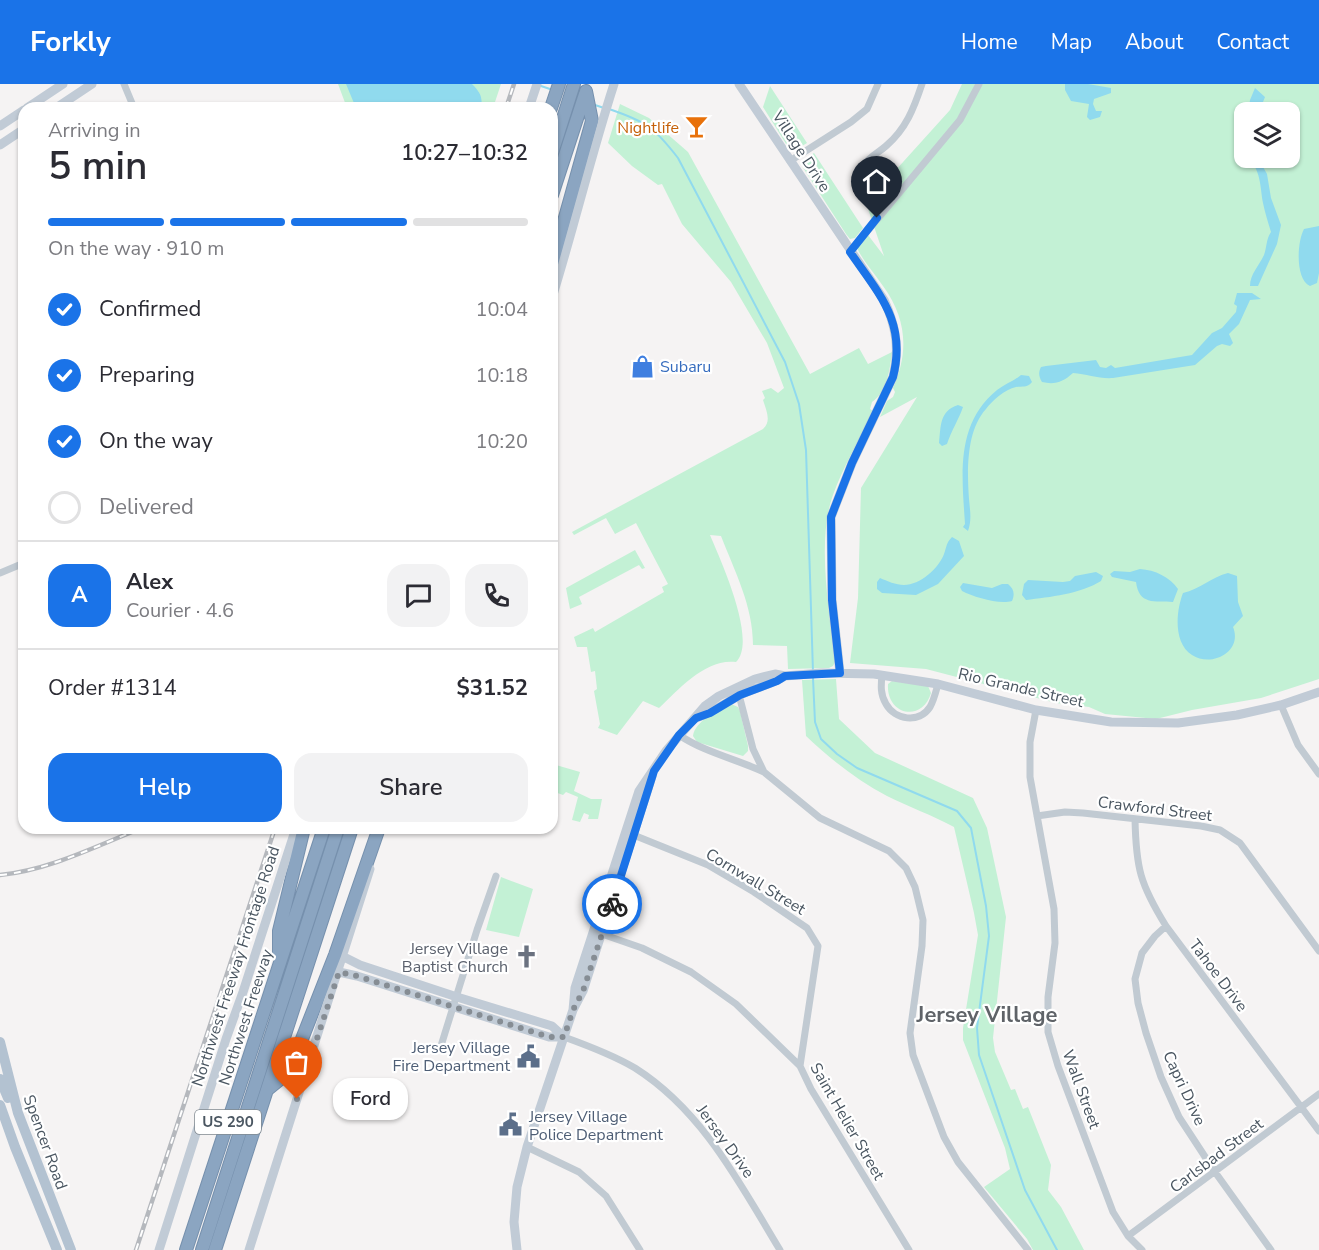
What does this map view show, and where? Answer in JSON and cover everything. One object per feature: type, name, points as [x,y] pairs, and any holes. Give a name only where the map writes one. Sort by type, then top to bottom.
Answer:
[{"type":"highway","points":[[554,102],[559,84]]},
{"type":"highway","points":[[558,135],[574,84]]},
{"type":"highway","points":[[558,177],[587,87]]},
{"type":"highway","points":[[558,243],[592,121],[587,87]]},
{"type":"highway","points":[[279,967],[279,931],[303,834]]},
{"type":"highway","name":"Northwest Freeway","points":[[186,1250],[322,834]]},
{"type":"highway","points":[[202,1250],[336,834]]},
{"type":"highway","name":"US 290","points":[[215,1250],[350,834]]},
{"type":"highway","points":[[267,1090],[289,1072],[379,834]]},
{"type":"main road","name":"Spencer Road","points":[[0,1042],[18,1113],[72,1250]]},
{"type":"main road","points":[[0,1080],[18,1113]]},
{"type":"main road","name":"Spencer Road","points":[[0,1105],[57,1250]]},
{"type":"street","points":[[36,102],[63,84]]},
{"type":"street","points":[[65,102],[92,84]]},
{"type":"street","points":[[124,84],[132,102]]},
{"type":"street","points":[[532,102],[537,84]]},
{"type":"street","name":"Village Drive","points":[[739,84],[876,288],[889,311],[895,328],[897,350],[893,377],[852,463],[831,517],[832,600],[840,673]]},
{"type":"street","points":[[790,161],[851,122],[867,109],[878,84]]},
{"type":"street","points":[[889,203],[881,196],[864,172],[864,165],[868,158],[885,148],[900,132],[911,114],[922,84]]},
{"type":"street","points":[[850,252],[960,120],[980,84]]},
{"type":"street","points":[[558,277],[613,87]]},
{"type":"street","points":[[0,126],[18,114]]},
{"type":"street","points":[[0,145],[18,133]]},
{"type":"street","points":[[0,573],[18,566]]},
{"type":"street","name":"Rio Grande Street","points":[[518,1250],[514,1222],[517,1187],[527,1148],[573,1010],[575,988],[598,932],[630,834],[639,791],[679,735],[696,718],[710,713],[738,691],[777,681],[785,676],[822,673],[882,675],[938,684],[1036,710],[1111,722],[1178,723],[1237,715],[1281,705],[1319,692]]},
{"type":"street","points":[[882,675],[881,690],[885,704],[894,714],[908,719],[919,716],[929,709],[938,684]]},
{"type":"street","points":[[738,691],[753,749],[764,772]]},
{"type":"street","points":[[1281,705],[1298,745],[1319,774]]},
{"type":"street","name":"Wall Street","points":[[1036,710],[1030,742],[1030,777],[1054,909],[1055,943],[1048,997],[1048,1032],[1058,1066],[1113,1212],[1128,1236],[1142,1250]]},
{"type":"street","points":[[679,735],[693,745],[738,760],[764,772],[820,818],[889,851],[906,868],[915,887],[923,920],[922,946],[910,1033],[913,1055],[944,1137],[958,1162],[1028,1250]]},
{"type":"street","name":"Crawford Street","points":[[1036,816],[1074,812],[1220,830],[1240,843],[1319,951]]},
{"type":"street","name":"Tahoe Drive","points":[[1135,819],[1136,853],[1140,876],[1150,899],[1166,926],[1319,1131]]},
{"type":"street","name":"Northwest Freeway Frontage Road","points":[[159,1250],[294,834]]},
{"type":"street","points":[[249,1250],[344,957],[379,834]]},
{"type":"street","name":"Cornwall Street","points":[[630,834],[708,865],[754,892],[807,928],[818,946],[800,1066]]},
{"type":"street","points":[[440,1049],[496,876]]},
{"type":"street","name":"Capri Drive","points":[[1166,926],[1142,953],[1135,979],[1138,1003],[1161,1077],[1179,1116],[1215,1172],[1271,1250]]},
{"type":"street","name":"Saint Helier Street","points":[[598,932],[642,948],[691,972],[736,1004],[800,1066],[811,1089],[909,1250]]},
{"type":"street","name":"Jersey Drive","points":[[344,957],[456,1002]]},
{"type":"street","name":"Jersey Drive","points":[[339,972],[552,1026],[564,1037],[598,1049],[636,1068],[671,1095],[702,1126],[780,1250]]},
{"type":"street","name":"Carlsbad Street","points":[[1128,1236],[1319,1094]]},
{"type":"street","points":[[527,1148],[579,1172],[606,1196],[640,1250]]},
{"type":"green space","points":[[338,84],[501,84],[495,102],[345,102]]},
{"type":"green space","points":[[962,84],[1319,84],[1319,679],[1261,698],[1156,719],[1105,714],[1089,707],[1056,703],[926,669],[850,663],[858,598],[861,488],[917,397],[880,417],[887,401],[893,397],[895,392],[893,388],[902,362],[903,336],[901,323],[891,298],[857,248],[868,235],[884,256],[866,203],[950,110]]},
{"type":"green space","points":[[770,86],[807,143],[797,149],[792,150],[788,147],[763,107]]},
{"type":"green space","points":[[620,104],[649,118],[688,152],[810,374],[859,348],[868,364],[892,352],[889,373],[884,386],[872,402],[870,409],[873,411],[842,474],[828,513],[825,555],[835,662],[833,666],[788,669],[787,646],[753,645],[747,603],[737,576],[721,536],[710,535],[735,600],[743,637],[742,651],[736,662],[714,665],[694,676],[659,708],[643,701],[617,735],[598,728],[600,724],[594,691],[597,689],[595,671],[591,672],[587,647],[577,647],[574,637],[593,628],[595,632],[664,592],[662,587],[668,584],[636,523],[615,534],[606,518],[574,535],[572,532],[763,429],[768,419],[762,391],[771,388],[778,393],[784,388],[767,343],[731,282],[682,224],[662,184],[658,185],[632,166],[608,143]]},
{"type":"green space","points":[[814,153],[863,228],[855,238],[850,239],[846,234],[802,166],[804,160]]},
{"type":"green space","points":[[635,550],[645,568],[642,569],[639,565],[579,597],[582,604],[570,609],[566,588]]},
{"type":"green space","points":[[836,679],[839,719],[875,753],[973,798],[987,828],[1006,917],[993,1038],[995,1052],[1011,1090],[1015,1089],[1023,1109],[1028,1107],[1051,1165],[1048,1190],[1061,1207],[1084,1250],[1033,1250],[1027,1239],[984,1187],[1010,1169],[1005,1148],[963,1040],[978,935],[954,827],[876,790],[844,769],[806,736],[802,680]]},
{"type":"green space","points":[[892,681],[928,686],[931,693],[920,709],[913,712],[905,711],[893,703],[889,695],[888,684]]},
{"type":"green space","points":[[731,704],[738,707],[740,711],[748,746],[748,751],[743,756],[697,742],[693,736],[702,721]]},
{"type":"green space","points":[[558,766],[580,772],[574,791],[591,799],[602,799],[598,819],[588,819],[589,815],[584,813],[580,822],[572,820],[578,797],[566,792],[563,795],[558,793]]},
{"type":"green space","points":[[501,877],[533,889],[519,937],[486,930]]},
{"type":"water","points":[[346,84],[472,84],[482,101],[482,102],[354,102]]},
{"type":"water","points":[[1065,84],[1088,84],[1111,88],[1111,93],[1094,99],[1093,104],[1096,111],[1102,111],[1100,117],[1090,120],[1087,117],[1089,104],[1071,101],[1065,90]]},
{"type":"water","points":[[1255,88],[1265,97],[1263,102],[1250,102]]},
{"type":"water","points":[[1255,168],[1264,168],[1267,174],[1271,198],[1281,225],[1277,244],[1258,286],[1250,286],[1253,274],[1264,255],[1271,232]]},
{"type":"water","points":[[1319,226],[1319,273],[1317,283],[1310,286],[1305,282],[1300,268],[1300,242],[1304,229]]},
{"type":"water","points":[[1237,293],[1252,293],[1261,299],[1250,300],[1239,324],[1229,334],[1233,343],[1230,346],[1222,344],[1217,346],[1195,365],[1113,378],[1073,373],[1055,383],[1042,382],[1040,378],[1041,367],[1046,366],[1096,360],[1100,367],[1106,368],[1111,365],[1115,368],[1192,355],[1236,312],[1237,306],[1234,304]]},
{"type":"water","points":[[1021,375],[1029,376],[1032,382],[1027,386],[1012,388],[999,396],[979,418],[975,428],[968,464],[970,523],[968,531],[963,527],[965,524],[963,469],[968,435],[983,404],[997,390]]},
{"type":"water","points":[[958,405],[963,407],[947,444],[942,446],[939,443],[942,420],[947,411]]},
{"type":"water","points":[[952,537],[959,541],[964,556],[938,584],[916,595],[882,593],[877,589],[877,582],[880,578],[904,585],[916,582],[928,575],[942,559]]},
{"type":"water","points":[[1140,569],[1162,575],[1175,585],[1178,589],[1173,602],[1148,600],[1140,595],[1136,582],[1112,577],[1110,574],[1114,571],[1130,572]]},
{"type":"water","points":[[1096,572],[1103,576],[1101,581],[1084,589],[1026,600],[1022,595],[1024,584],[1028,580],[1063,582],[1070,581],[1075,576]]},
{"type":"water","points":[[1228,573],[1237,576],[1238,602],[1243,616],[1233,627],[1235,636],[1230,650],[1216,658],[1200,659],[1186,650],[1179,635],[1178,617],[1183,593]]},
{"type":"water","points":[[963,583],[992,588],[1008,584],[1014,594],[1012,601],[1000,602],[980,598],[962,591],[960,587]]},
{"type":"waterway","points":[[541,86],[553,90]]},
{"type":"waterway","points":[[592,104],[604,108]]},
{"type":"waterway","points":[[609,109],[649,127],[678,158],[785,362],[799,404],[806,450],[813,672]]},
{"type":"waterway","points":[[813,678],[815,722],[821,739],[857,768],[957,811],[971,828],[986,906],[989,936],[977,1028],[979,1055],[1025,1190],[1057,1250]]},
{"type":"railway","points":[[508,102],[514,84]]},
{"type":"railway","points":[[0,875],[55,863],[127,834]]},
{"type":"railway","points":[[136,1250],[273,834]]},
{"type":"way so far","points":[[297,1099],[339,972],[549,1037],[564,1037],[573,1010],[583,991],[612,904]]},
{"type":"place","name":"Nightlife","points":[[697,127]]},
{"type":"place","name":"Subaru","points":[[642,366]]},
{"type":"place","name":"Jersey Village Baptist Church","points":[[526,957]]},
{"type":"place","name":"Jersey Village Fire Department","points":[[528,1056]]},
{"type":"place","name":"Ford","points":[[297,1099]]},
{"type":"place","name":"Jersey Village Police Department","points":[[511,1125]]},
{"type":"district","name":"Jersey Village","points":[[987,1014]]},
{"type":"route","points":[[612,904],[654,771],[679,735],[696,718],[710,713],[740,695],[785,676],[840,673],[832,600],[831,517],[852,463],[893,377],[896,363],[897,339],[889,311],[884,300],[850,252],[877,218]]}]
